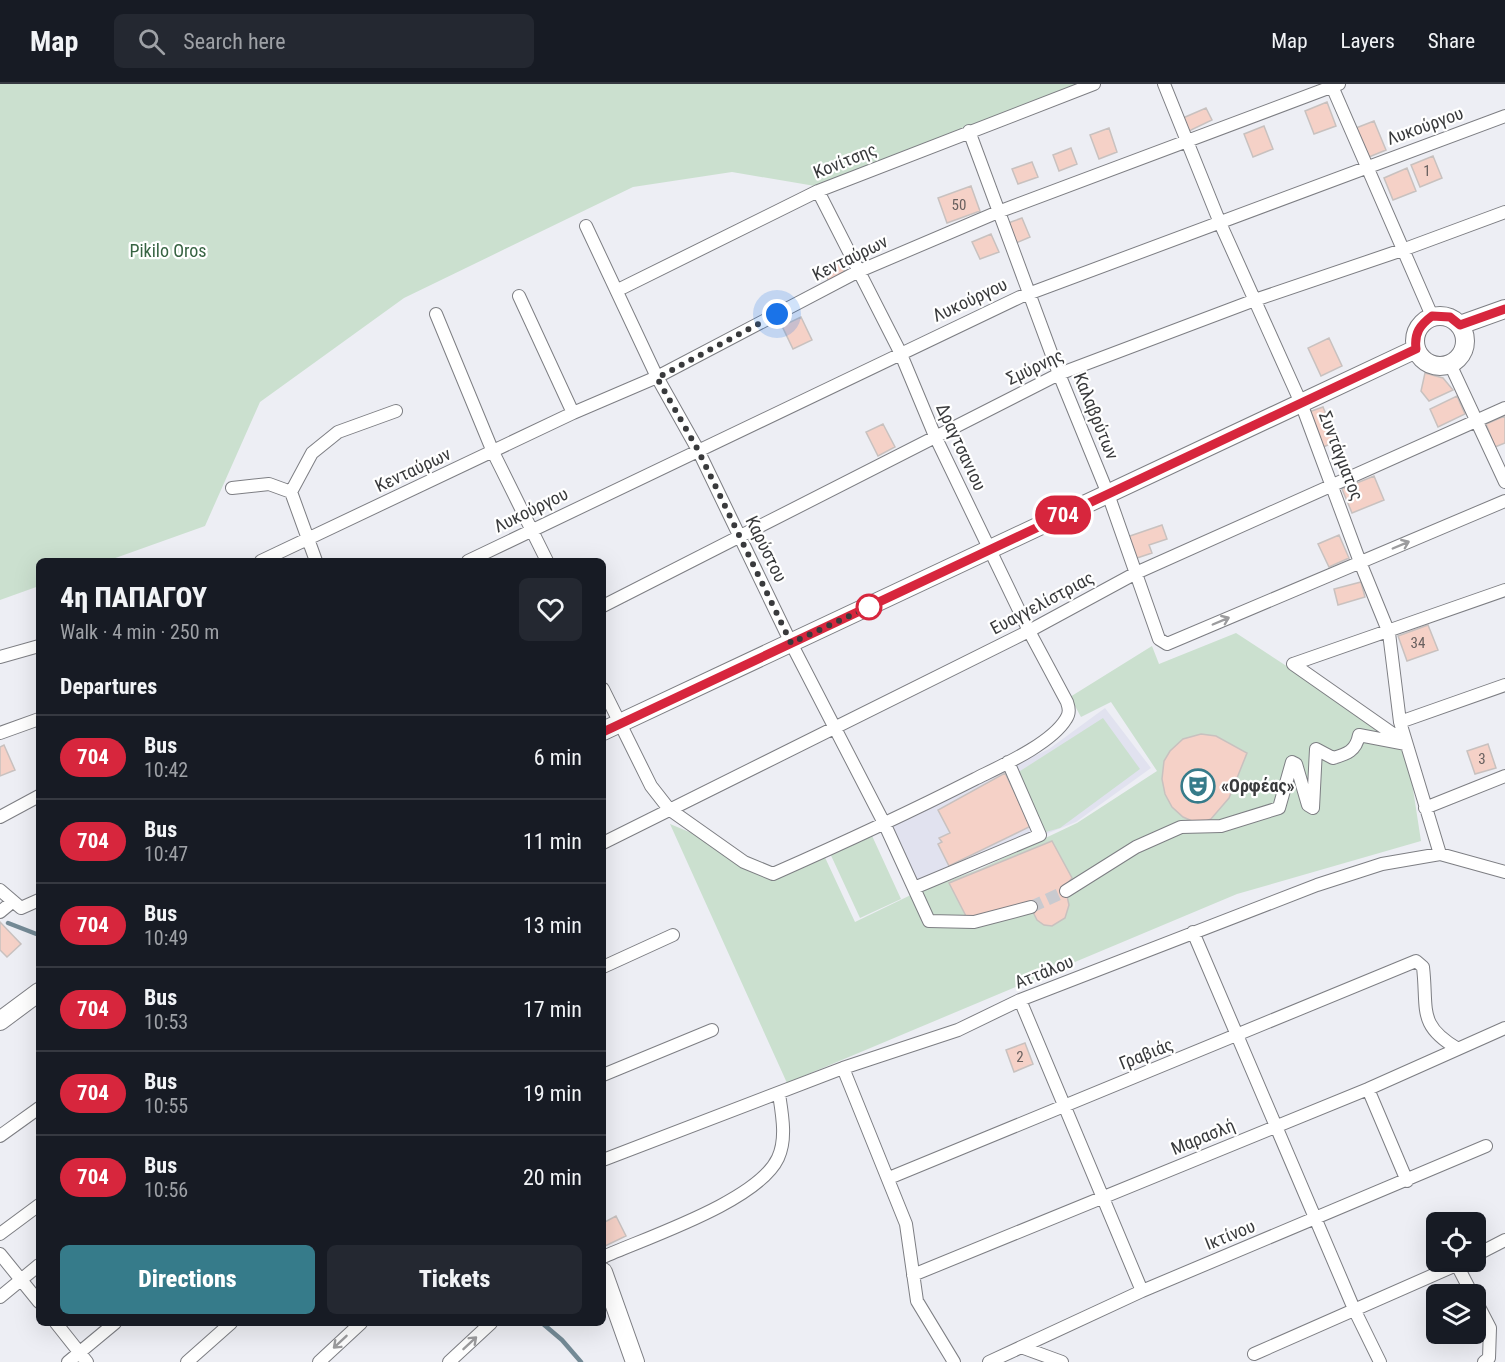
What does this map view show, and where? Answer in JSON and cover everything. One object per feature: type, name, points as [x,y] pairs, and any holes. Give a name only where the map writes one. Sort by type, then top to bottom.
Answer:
[{"type":"street","name":"Κονίτσης","points":[[618,290],[818,191],[1094,84]]},
{"type":"street","name":"Συντάγματος","points":[[1164,84],[1220,224],[1301,403],[1389,633],[1400,722],[1440,854]]},
{"type":"street","name":"Κενταύρων","points":[[268,558],[573,413],[657,378],[857,272],[998,212],[1334,85]]},
{"type":"street","points":[[1334,85],[1366,166],[1405,249],[1432,316]]},
{"type":"street","name":"Λυκούργου","points":[[474,558],[900,352],[1032,293],[1220,224],[1366,166],[1505,116]]},
{"type":"street","name":"Καλαβρύτων","points":[[969,131],[998,212],[1032,293],[1059,374],[1108,494],[1156,636],[1167,644],[1360,562]]},
{"type":"street","name":"Δραγτσανιου","points":[[818,191],[857,272],[900,352],[935,436],[1029,631],[1070,708],[1067,718],[1041,742],[1008,762]]},
{"type":"street","name":"Σμύρνης","points":[[606,604],[1059,374],[1255,300],[1505,212]]},
{"type":"street","name":"Καρύστου","points":[[586,226],[618,290],[657,378],[698,450],[791,643],[837,728],[885,825],[929,921],[974,922],[1031,907]]},
{"type":"street","points":[[519,296],[573,413]]},
{"type":"street","points":[[1460,325],[1505,309]]},
{"type":"street","points":[[436,314],[493,452],[534,529],[546,558]]},
{"type":"street","points":[[1432,316],[1450,317],[1460,325],[1465,335],[1465,347],[1460,357],[1450,364],[1434,365],[1426,362],[1416,349],[1416,334],[1419,328],[1432,316]]},
{"type":"street","points":[[611,728],[1416,349]]},
{"type":"street","points":[[1450,364],[1505,482]]},
{"type":"street","name":"Ευαγγελίστριας","points":[[606,841],[1029,631],[1136,573],[1505,408]]},
{"type":"street","points":[[315,558],[291,492],[312,453],[338,432],[396,411]]},
{"type":"street","points":[[232,488],[269,484],[291,492]]},
{"type":"street","points":[[1360,562],[1505,501]]},
{"type":"street","points":[[1406,744],[1293,664],[1389,633],[1505,590]]},
{"type":"street","points":[[0,657],[36,647]]},
{"type":"street","points":[[1400,722],[1505,685]]},
{"type":"street","points":[[606,704],[611,728],[669,809],[744,862],[772,874],[885,825],[1008,762],[1040,835],[914,888]]},
{"type":"street","points":[[0,733],[36,720]]},
{"type":"street","points":[[1066,891],[1136,847],[1180,827],[1221,826],[1278,808],[1292,762],[1296,764],[1308,805],[1312,807],[1317,749],[1333,758],[1341,756],[1349,753],[1357,745],[1359,735],[1406,744]]},
{"type":"street","points":[[1425,808],[1505,776]]},
{"type":"street","points":[[0,817],[36,798]]},
{"type":"street","name":"Αττάλου","points":[[606,1159],[843,1068],[958,1030],[1020,1000],[1317,885],[1383,864],[1440,854],[1505,872]]},
{"type":"street","points":[[0,890],[21,908],[36,901]]},
{"type":"street","points":[[0,912],[12,902]]},
{"type":"street","points":[[1193,933],[1354,1310],[1380,1362]]},
{"type":"street","points":[[606,966],[673,935]]},
{"type":"street","name":"Γραβιάς","points":[[889,1178],[1416,961],[1423,967],[1426,1008],[1432,1030],[1435,1035],[1458,1049]]},
{"type":"street","points":[[0,1020],[36,994]]},
{"type":"street","points":[[1020,1000],[1142,1291]]},
{"type":"street","name":"Μαρασλή","points":[[913,1275],[1368,1089],[1505,1028]]},
{"type":"street","points":[[606,1074],[712,1030]]},
{"type":"street","points":[[843,1068],[906,1224],[917,1301],[954,1362]]},
{"type":"street","points":[[1368,1089],[1407,1181]]},
{"type":"street","points":[[606,1256],[726,1203],[746,1193],[763,1180],[771,1170],[781,1148],[782,1122],[779,1094]]},
{"type":"street","points":[[0,1136],[36,1110]]},
{"type":"street","name":"Ικτίνου","points":[[989,1362],[1142,1291],[1486,1146]]},
{"type":"street","points":[[0,1234],[36,1207]]},
{"type":"street","points":[[1486,1250],[1505,1240]]},
{"type":"street","points":[[0,1254],[36,1298]]},
{"type":"street","points":[[0,1297],[36,1268]]},
{"type":"street","points":[[1254,1354],[1440,1272]]},
{"type":"street","points":[[606,1280],[635,1362]]},
{"type":"street","points":[[1484,1362],[1489,1358],[1490,1328],[1486,1320]]},
{"type":"street","points":[[58,1326],[83,1357]]},
{"type":"street","points":[[68,1362],[83,1357],[112,1326]]},
{"type":"street","points":[[187,1362],[228,1326]]},
{"type":"street","points":[[319,1362],[358,1326]]},
{"type":"street","points":[[449,1362],[488,1326]]},
{"type":"street","points":[[1021,1347],[1062,1362]]},
{"type":"shaded area","points":[[1105,708],[1151,768],[1076,822],[919,885],[891,824],[1049,749]]},
{"type":"green space","name":"Pikilo Oros","points":[[0,84],[1081,84],[815,186],[732,172],[633,187],[404,298],[260,402],[205,526],[115,558],[36,558],[36,587],[0,600]]},
{"type":"green space","points":[[1236,633],[1406,744],[1421,841],[1237,894],[787,1083],[670,824],[781,870],[822,851],[855,922],[917,892],[980,869],[1077,823],[1157,771],[1111,702],[1081,717],[1070,697],[1152,646],[1159,664]]},
{"type":"green space","points":[[1103,718],[1140,769],[1060,828],[1046,832],[1017,773]]},
{"type":"green space","points":[[868,827],[901,899],[860,918],[828,849]]},
{"type":"building","points":[[1327,102],[1336,126],[1314,134],[1305,111]]},
{"type":"building","points":[[1206,108],[1212,120],[1189,131],[1183,118]]},
{"type":"building","points":[[1374,121],[1386,150],[1369,157],[1356,128]]},
{"type":"building","points":[[1264,126],[1273,149],[1253,157],[1244,134]]},
{"type":"building","points":[[1109,128],[1117,152],[1099,159],[1090,135]]},
{"type":"building","points":[[1071,148],[1077,164],[1059,171],[1053,155]]},
{"type":"building","points":[[1433,156],[1442,178],[1420,187],[1411,165]]},
{"type":"building","points":[[1032,162],[1038,177],[1018,184],[1012,169]]},
{"type":"building","points":[[1407,168],[1416,191],[1393,200],[1384,178]]},
{"type":"building","points":[[971,186],[980,211],[947,223],[938,198]]},
{"type":"building","points":[[1022,218],[1030,237],[1016,243],[1008,223]]},
{"type":"building","points":[[991,234],[999,252],[980,259],[972,242]]},
{"type":"building","points":[[838,259],[847,276],[830,284],[822,267]]},
{"type":"building","points":[[801,317],[812,340],[793,349],[782,326]]},
{"type":"building","points":[[1329,338],[1342,366],[1321,376],[1308,348]]},
{"type":"building","points":[[1425,373],[1443,378],[1453,390],[1429,401],[1421,391]]},
{"type":"building","points":[[1457,396],[1465,414],[1438,427],[1430,409]]},
{"type":"building","points":[[1323,407],[1337,441],[1321,448],[1306,413]]},
{"type":"building","points":[[1505,416],[1505,443],[1495,447],[1486,424]]},
{"type":"building","points":[[883,424],[895,447],[878,456],[866,432]]},
{"type":"building","points":[[1374,476],[1384,500],[1352,513],[1342,489]]},
{"type":"building","points":[[1162,525],[1167,539],[1149,545],[1152,553],[1134,559],[1127,537]]},
{"type":"building","points":[[1339,535],[1349,558],[1329,567],[1318,544]]},
{"type":"building","points":[[1361,582],[1365,597],[1338,605],[1334,589]]},
{"type":"building","points":[[1428,625],[1438,650],[1407,661],[1398,636]]},
{"type":"building","name":"«Ορφέας»","points":[[1201,734],[1216,736],[1247,753],[1229,798],[1211,819],[1199,824],[1183,817],[1172,807],[1165,794],[1162,779],[1164,761],[1170,751],[1183,739]]},
{"type":"building","points":[[1488,744],[1496,768],[1475,774],[1467,751]]},
{"type":"building","points":[[4,745],[15,770],[0,776],[0,747]]},
{"type":"building","points":[[1005,773],[1031,826],[949,866],[938,844],[942,842],[939,838],[950,833],[938,810]]},
{"type":"building","points":[[1052,841],[1072,878],[1065,887],[1069,905],[1065,918],[1052,926],[1044,925],[1037,920],[1033,912],[967,918],[949,883]]},
{"type":"building","points":[[0,922],[21,944],[7,957],[0,950]]},
{"type":"building","points":[[1025,1043],[1033,1064],[1014,1072],[1006,1050]]},
{"type":"building","points":[[616,1216],[626,1236],[606,1246],[606,1221]]},
{"type":"waterway","points":[[8,923],[36,934]]},
{"type":"waterway","points":[[546,1326],[562,1340],[581,1362]]},
{"type":"tunnel","points":[[1031,907],[1066,891]]},
{"type":"bus line","name":"704","points":[[606,731],[1416,349],[1416,334],[1424,322],[1432,316],[1450,317],[1460,325],[1505,309]]},
{"type":"place","name":"«Ορφέας»","points":[[1198,786]]},
{"type":"route","points":[[777,314],[657,378],[698,450],[791,643],[869,607]]}]
